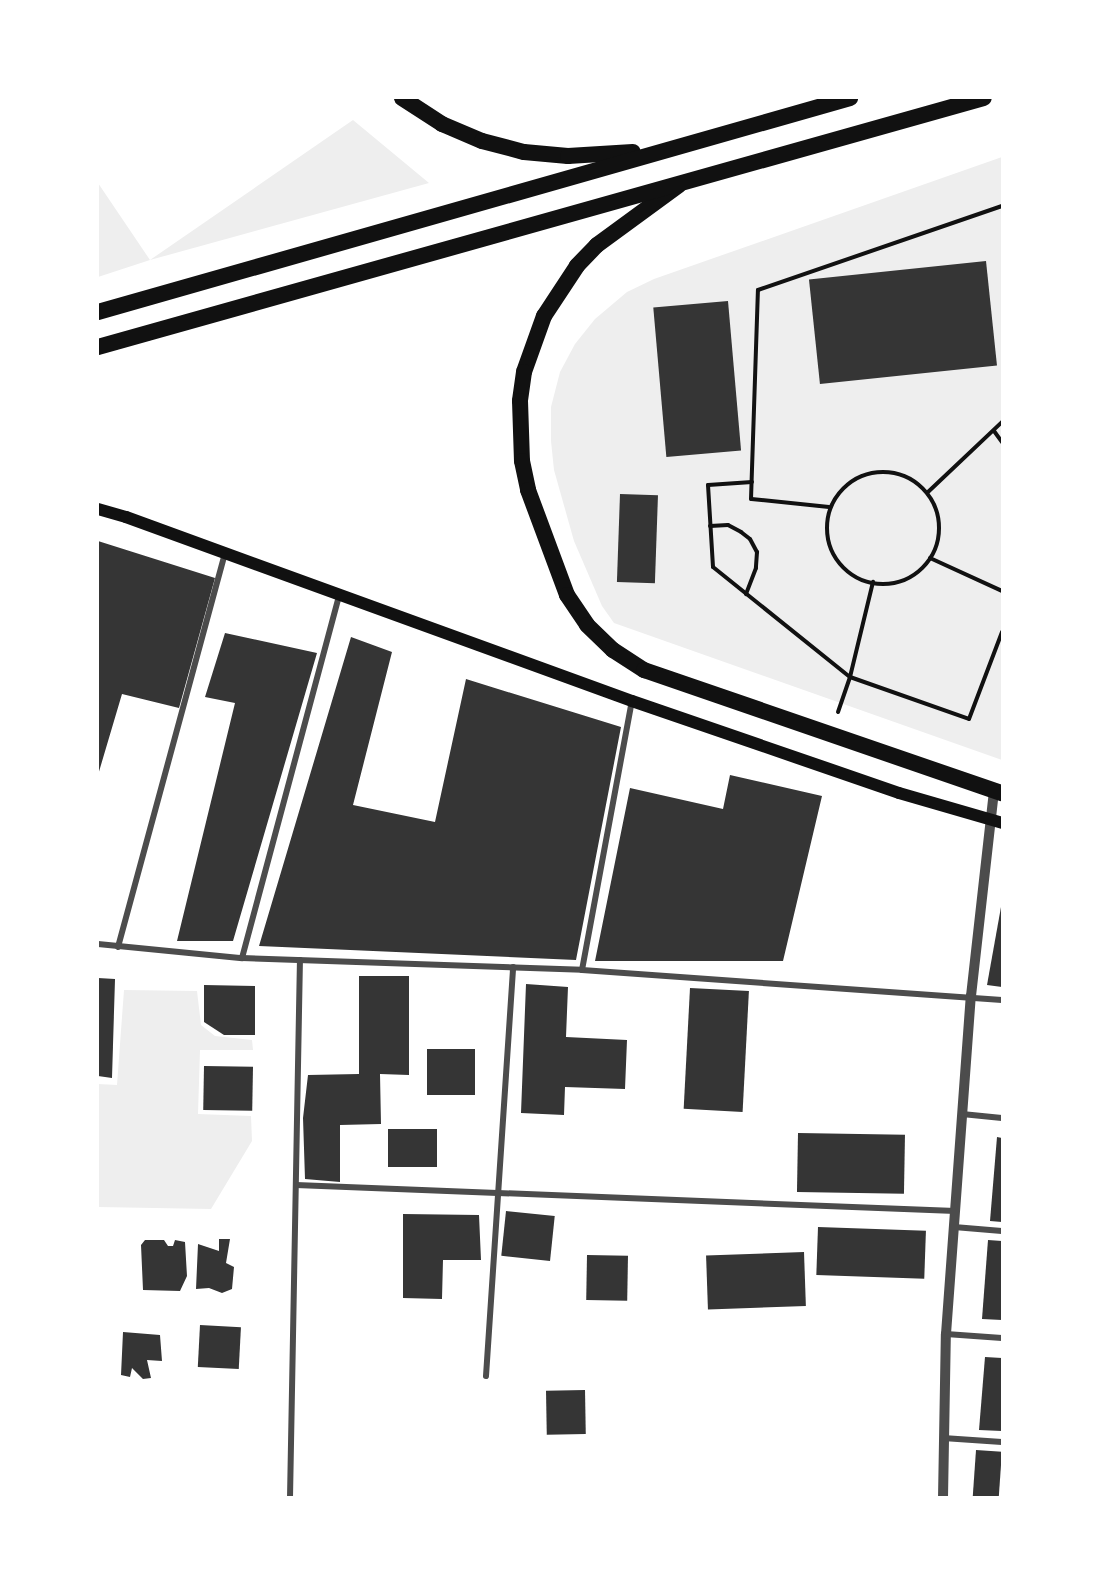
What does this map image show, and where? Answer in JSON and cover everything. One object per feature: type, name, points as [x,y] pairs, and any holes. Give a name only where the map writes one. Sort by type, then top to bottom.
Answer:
[{"type":"highway","points":[[402,98],[442,124],[482,141],[524,152],[568,156],[667,150]]},
{"type":"highway","points":[[98,312],[850,98]]},
{"type":"highway","points":[[98,347],[984,98]]},
{"type":"highway","points":[[679,185],[597,245],[577,266],[544,316],[524,372],[520,401],[522,461],[528,490],[567,595],[587,625],[613,650],[644,670],[998,792]]},
{"type":"main road","points":[[98,509],[225,552],[632,700],[898,793],[996,822]]},
{"type":"street","points":[[117,947],[225,552]]},
{"type":"street","points":[[242,958],[340,594]]},
{"type":"street","points":[[582,970],[632,700]]},
{"type":"street","points":[[943,1497],[942,1438],[946,1334],[971,996],[996,822],[998,792]]},
{"type":"street","points":[[98,944],[242,958],[582,970],[1002,1000]]},
{"type":"street","points":[[290,1497],[300,960]]},
{"type":"street","points":[[486,1376],[513,968]]},
{"type":"street","points":[[962,1114],[1002,1118]]},
{"type":"street","points":[[296,1185],[955,1211]]},
{"type":"street","points":[[954,1227],[1002,1231]]},
{"type":"street","points":[[946,1334],[1002,1338]]},
{"type":"street","points":[[942,1438],[1002,1442]]},
{"type":"path","points":[[829,507],[751,499],[758,290],[1002,206]]},
{"type":"path","points":[[928,492],[1002,422]]},
{"type":"path","points":[[994,431],[1002,442]]},
{"type":"path","points":[[874,471],[904,474],[928,492],[940,519],[937,549],[920,572],[892,585],[863,581],[838,564],[826,536],[829,507],[847,483],[874,471]]},
{"type":"path","points":[[752,482],[708,485],[713,567],[850,677],[969,719],[1002,632]]},
{"type":"path","points":[[710,526],[728,525],[750,539],[757,552],[756,568],[747,594]]},
{"type":"path","points":[[930,558],[1002,591]]},
{"type":"path","points":[[848,685],[873,582]]},
{"type":"shaded area","points":[[353,120],[429,183],[150,260]]},
{"type":"shaded area","points":[[1002,157],[1002,760],[614,623],[602,606],[574,541],[554,470],[551,441],[551,407],[560,372],[575,344],[595,319],[627,292],[654,279]]},
{"type":"shaded area","points":[[98,183],[150,260],[98,277]]},
{"type":"shaded area","points":[[124,990],[197,991],[201,1025],[215,1036],[252,1040],[253,1050],[200,1050],[198,1114],[251,1116],[252,1141],[211,1209],[98,1207],[98,1084],[117,1085]]},
{"type":"building","points":[[986,261],[997,365],[820,384],[809,280]]},
{"type":"building","points":[[728,301],[741,450],[666,457],[653,308]]},
{"type":"building","points":[[620,494],[658,495],[655,583],[617,582]]},
{"type":"building","points":[[98,541],[215,578],[179,708],[122,694],[98,775]]},
{"type":"building","points":[[225,633],[317,653],[233,941],[177,941],[235,703],[205,697]]},
{"type":"building","points":[[351,637],[392,652],[353,805],[435,822],[466,679],[621,727],[576,960],[259,946]]},
{"type":"building","points":[[730,775],[822,796],[783,961],[595,961],[630,788],[723,809]]},
{"type":"building","points":[[1002,908],[1002,987],[987,985]]},
{"type":"building","points":[[359,976],[409,976],[409,1075],[380,1074],[381,1124],[340,1125],[340,1182],[305,1179],[303,1118],[308,1075],[359,1074]]},
{"type":"building","points":[[98,978],[115,979],[112,1078],[98,1076]]},
{"type":"building","points":[[526,984],[568,987],[566,1037],[627,1040],[625,1089],[565,1087],[564,1115],[521,1113]]},
{"type":"building","points":[[204,985],[255,986],[255,1035],[224,1035],[204,1022]]},
{"type":"building","points":[[690,988],[749,991],[743,1112],[684,1109]]},
{"type":"building","points":[[427,1049],[475,1049],[475,1095],[427,1095]]},
{"type":"building","points":[[204,1066],[253,1067],[252,1111],[203,1110]]},
{"type":"building","points":[[388,1129],[437,1129],[437,1167],[388,1167]]},
{"type":"building","points":[[798,1133],[905,1135],[904,1194],[797,1192]]},
{"type":"building","points":[[997,1137],[1002,1138],[1002,1222],[990,1221]]},
{"type":"building","points":[[506,1211],[555,1216],[550,1261],[501,1256]]},
{"type":"building","points":[[403,1214],[479,1215],[481,1260],[443,1260],[442,1299],[403,1298]]},
{"type":"building","points":[[818,1227],[926,1231],[924,1279],[816,1275]]},
{"type":"building","points":[[219,1239],[230,1239],[226,1263],[234,1267],[232,1289],[222,1293],[209,1288],[196,1289],[198,1244],[219,1251]]},
{"type":"building","points":[[145,1240],[164,1240],[168,1246],[173,1246],[175,1240],[185,1242],[187,1276],[180,1291],[143,1290],[141,1245]]},
{"type":"building","points":[[988,1240],[1002,1241],[1002,1320],[982,1319]]},
{"type":"building","points":[[804,1252],[806,1306],[708,1309],[706,1255]]},
{"type":"building","points":[[587,1255],[628,1256],[627,1301],[586,1300]]},
{"type":"building","points":[[200,1325],[241,1327],[239,1369],[198,1367]]},
{"type":"building","points":[[123,1332],[160,1335],[162,1361],[147,1360],[151,1378],[143,1379],[132,1368],[130,1377],[121,1375]]},
{"type":"building","points":[[985,1357],[1002,1358],[1002,1431],[979,1430]]},
{"type":"building","points":[[585,1390],[586,1434],[547,1435],[546,1391]]},
{"type":"building","points":[[976,1450],[1002,1452],[999,1498],[973,1498]]}]
